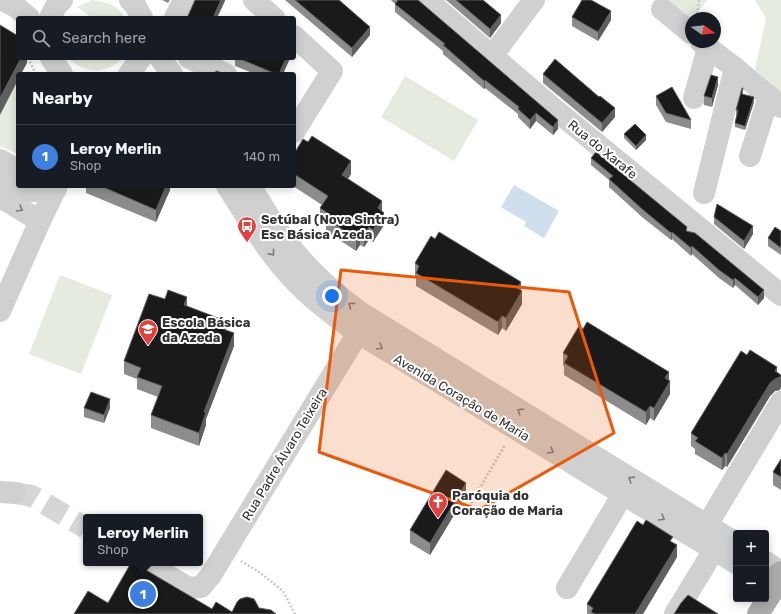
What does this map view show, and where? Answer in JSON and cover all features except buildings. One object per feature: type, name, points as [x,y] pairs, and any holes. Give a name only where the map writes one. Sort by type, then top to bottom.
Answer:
[{"type":"main road","points":[[758,614],[776,583]]},
{"type":"street","points":[[3,0],[16,7],[27,16]]},
{"type":"street","points":[[130,0],[135,5],[141,16]]},
{"type":"street","points":[[177,16],[184,0]]},
{"type":"street","points":[[254,0],[272,16]]},
{"type":"street","name":"Rua do Xarafe","points":[[427,0],[553,108],[781,295]]},
{"type":"street","points":[[492,56],[534,0]]},
{"type":"street","points":[[662,9],[685,28]]},
{"type":"street","points":[[296,38],[332,70],[301,106],[296,125]]},
{"type":"street","points":[[694,98],[703,48]]},
{"type":"street","points":[[708,48],[735,68],[775,102],[750,156]]},
{"type":"street","points":[[131,72],[140,60]]},
{"type":"street","points":[[162,60],[170,72]]},
{"type":"street","points":[[194,60],[222,72]]},
{"type":"street","points":[[704,193],[735,68]]},
{"type":"street","points":[[9,168],[16,180]]},
{"type":"street","points":[[21,188],[23,192],[49,188]]},
{"type":"street","points":[[0,311],[55,188]]},
{"type":"street","name":"Avenida Coração de Maria","points":[[228,188],[266,247],[292,279],[319,304],[358,333],[733,562]]},
{"type":"street","name":"Avenida Coração de Maria","points":[[256,189],[285,240],[309,269],[333,292],[361,313],[733,541]]},
{"type":"street","points":[[0,197],[40,221]]},
{"type":"street","points":[[0,278],[19,268]]},
{"type":"street","name":"Rua Padre Álvaro Teixeira","points":[[151,566],[190,588],[201,587],[211,575],[358,333]]},
{"type":"street","points":[[707,525],[781,402]]},
{"type":"street","points":[[567,588],[623,494]]},
{"type":"street","points":[[675,614],[714,550]]},
{"type":"street","points":[[768,566],[776,583]]},
{"type":"path","points":[[698,12],[699,0]]},
{"type":"path","points":[[29,60],[35,72]]},
{"type":"path","points":[[467,510],[505,444]]},
{"type":"path","points":[[224,552],[259,572],[283,591],[295,614]]},
{"type":"highlighted area","points":[[341,270],[569,292],[614,433],[479,510],[319,452]]},
{"type":"shaded area","points":[[92,0],[112,5],[124,16],[89,16],[77,7]]},
{"type":"shaded area","points":[[666,0],[707,0],[698,12],[685,12],[685,16]]},
{"type":"shaded area","points":[[755,0],[781,0],[781,97],[755,70],[766,18]]},
{"type":"shaded area","points":[[71,60],[121,60],[103,70],[88,70],[75,64]]},
{"type":"shaded area","points":[[405,76],[478,120],[454,161],[381,117]]},
{"type":"shaded area","points":[[16,84],[16,153],[0,146],[0,115]]},
{"type":"shaded area","points":[[60,275],[112,295],[81,374],[29,354]]},
{"type":"water","points":[[514,185],[559,211],[544,238],[524,226],[526,222],[501,207]]},
{"type":"tunnel","points":[[15,493],[32,496],[83,526]]},
{"type":"place","name":"Setúbal (Nova Sintra) Esc Básica Azeda","points":[[247,243]]},
{"type":"place","name":"Escola Básica da Azeda","points":[[148,346]]},
{"type":"place","name":"Paróquia do Coração de Maria","points":[[438,519]]},
{"type":"place","name":"Leroy Merlin","points":[[143,594]]}]
